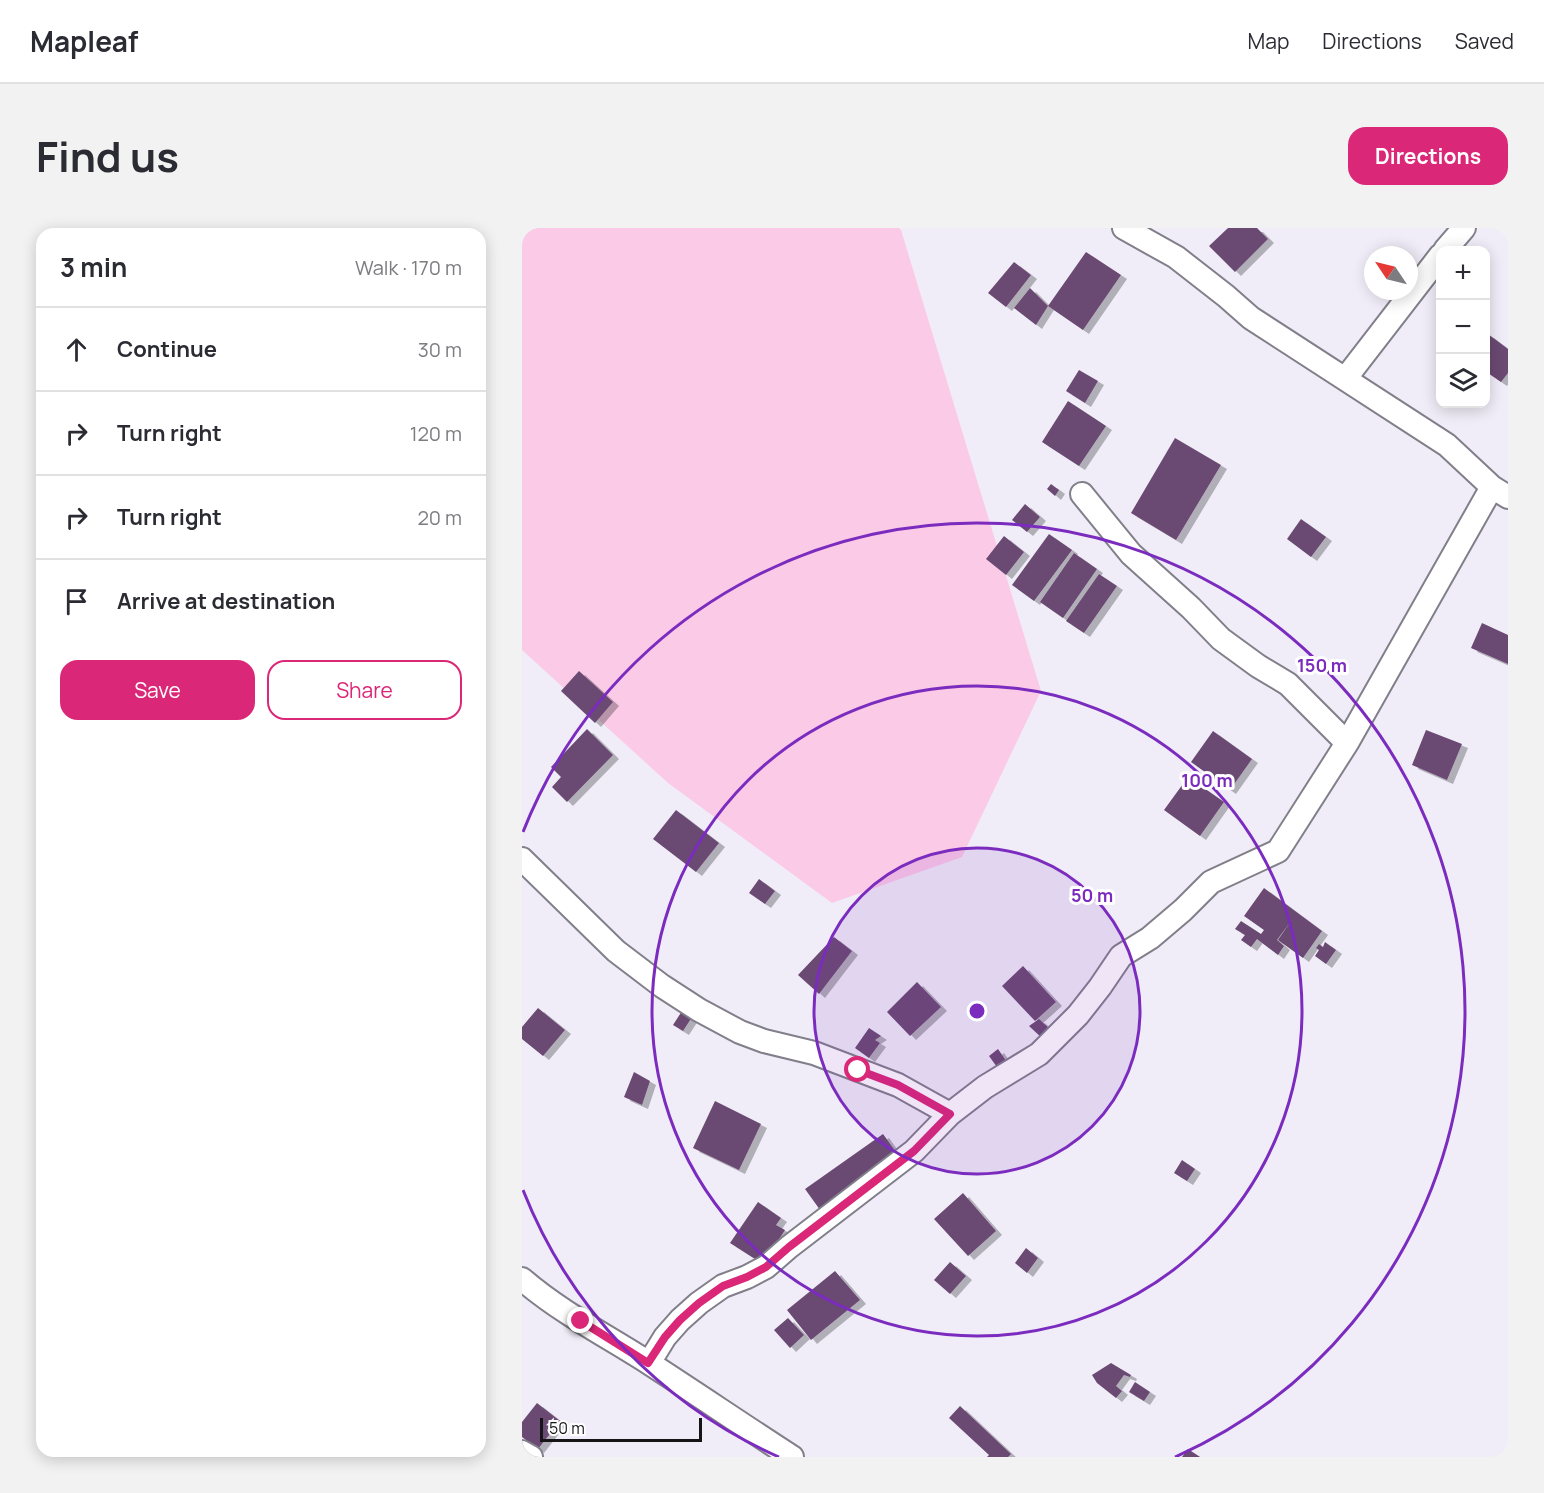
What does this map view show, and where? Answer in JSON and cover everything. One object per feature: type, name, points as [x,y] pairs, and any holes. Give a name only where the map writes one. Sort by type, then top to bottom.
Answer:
[{"type":"street","points":[[1448,246],[1464,228]]},
{"type":"street","points":[[648,1363],[665,1337],[699,1303],[723,1286],[766,1267],[914,1151],[950,1114],[985,1087],[1045,1049],[1078,1015],[1121,956],[1150,938],[1211,882],[1278,851],[1347,743],[1500,492],[1447,445],[1251,318],[1176,257],[1132,230]]},
{"type":"street","points":[[1345,379],[1436,261]]},
{"type":"street","points":[[1082,494],[1131,554],[1191,608],[1221,639],[1288,684],[1347,743]]},
{"type":"street","points":[[522,859],[616,951],[662,986],[699,1010],[740,1032],[765,1041],[814,1053],[898,1085],[950,1114]]},
{"type":"street","points":[[522,1279],[534,1290],[581,1321],[792,1457]]},
{"type":"street","points":[[522,1452],[531,1457]]},
{"type":"shaded area","points":[[522,228],[899,228],[901,230],[1041,691],[962,857],[832,903],[668,783],[522,650]]},
{"type":"building","points":[[1228,228],[1257,228],[1268,239],[1235,272],[1209,246]]},
{"type":"building","points":[[1086,252],[1121,275],[1083,330],[1048,306]]},
{"type":"building","points":[[1014,262],[1031,275],[1006,307],[988,293]]},
{"type":"building","points":[[1030,288],[1048,306],[1036,325],[1014,308]]},
{"type":"building","points":[[1490,336],[1508,349],[1508,373],[1501,382],[1490,374]]},
{"type":"building","points":[[1079,370],[1098,381],[1085,403],[1066,391]]},
{"type":"building","points":[[1068,401],[1106,426],[1079,466],[1042,442]]},
{"type":"building","points":[[1175,438],[1221,465],[1176,540],[1131,513]]},
{"type":"building","points":[[1051,484],[1059,490],[1055,496],[1047,489]]},
{"type":"building","points":[[1025,504],[1040,517],[1027,532],[1012,520]]},
{"type":"building","points":[[1301,519],[1326,537],[1311,557],[1287,539]]},
{"type":"building","points":[[1049,534],[1072,550],[1034,601],[1012,585]]},
{"type":"building","points":[[1004,536],[1024,552],[1006,575],[986,559]]},
{"type":"building","points":[[1074,553],[1097,569],[1063,618],[1040,602]]},
{"type":"building","points":[[1099,574],[1117,586],[1084,633],[1066,621]]},
{"type":"building","points":[[1482,623],[1508,635],[1508,664],[1471,648]]},
{"type":"building","points":[[579,671],[613,702],[595,723],[561,691]]},
{"type":"building","points":[[587,729],[613,755],[567,802],[552,787],[561,777],[551,767]]},
{"type":"building","points":[[1426,730],[1462,744],[1447,780],[1412,765]]},
{"type":"building","points":[[1213,731],[1252,759],[1230,790],[1191,762]]},
{"type":"building","points":[[1188,777],[1224,802],[1200,836],[1164,810]]},
{"type":"building","points":[[676,810],[719,843],[696,872],[653,839]]},
{"type":"building","points":[[759,879],[775,891],[765,904],[749,893]]},
{"type":"building","points":[[1264,888],[1322,931],[1303,958],[1278,940],[1291,921],[1277,940],[1284,946],[1278,955],[1257,939],[1251,947],[1241,940],[1245,935],[1235,929],[1241,921],[1261,934],[1264,930],[1244,916]]},
{"type":"building","points":[[834,937],[852,951],[819,994],[798,975]]},
{"type":"building","points":[[1325,942],[1336,950],[1326,964],[1315,956],[1319,950],[1316,948],[1319,944],[1323,947]]},
{"type":"building","points":[[1023,966],[1056,1002],[1035,1021],[1002,986]]},
{"type":"building","points":[[917,982],[941,1007],[910,1036],[887,1012]]},
{"type":"building","points":[[538,1008],[565,1030],[543,1056],[522,1039],[522,1027]]},
{"type":"building","points":[[682,1011],[692,1017],[683,1031],[673,1025]]},
{"type":"building","points":[[1039,1019],[1051,1030],[1043,1039],[1029,1026]]},
{"type":"building","points":[[869,1028],[881,1036],[875,1040],[880,1043],[869,1058],[855,1048]]},
{"type":"building","points":[[998,1049],[1011,1068],[1002,1074],[989,1056]]},
{"type":"building","points":[[634,1072],[650,1081],[642,1105],[624,1097]]},
{"type":"building","points":[[715,1101],[761,1124],[739,1170],[693,1148]]},
{"type":"building","points":[[883,1134],[901,1159],[823,1214],[805,1189]]},
{"type":"building","points":[[1182,1160],[1195,1169],[1187,1181],[1174,1173]]},
{"type":"building","points":[[963,1193],[996,1231],[968,1256],[934,1219]]},
{"type":"building","points":[[758,1202],[781,1218],[776,1225],[785,1230],[763,1264],[730,1243]]},
{"type":"building","points":[[1026,1248],[1038,1258],[1027,1273],[1015,1263]]},
{"type":"building","points":[[950,1262],[966,1276],[950,1294],[934,1280]]},
{"type":"building","points":[[835,1271],[860,1300],[811,1340],[787,1310]]},
{"type":"building","points":[[788,1318],[804,1335],[790,1348],[774,1330]]},
{"type":"building","points":[[1111,1363],[1131,1375],[1130,1377],[1124,1375],[1116,1386],[1122,1391],[1116,1398],[1097,1383],[1092,1375]]},
{"type":"building","points":[[1135,1382],[1150,1392],[1144,1401],[1129,1392]]},
{"type":"building","points":[[537,1403],[560,1421],[538,1449],[522,1437],[522,1422]]},
{"type":"building","points":[[960,1406],[1011,1454],[1008,1457],[987,1457],[989,1455],[949,1418]]},
{"type":"building","points":[[1188,1449],[1200,1457],[1182,1457]]},
{"type":"route","points":[[581,1321],[648,1363],[665,1337],[699,1303],[723,1286],[766,1267],[914,1151],[950,1114],[898,1085],[858,1070]]}]
